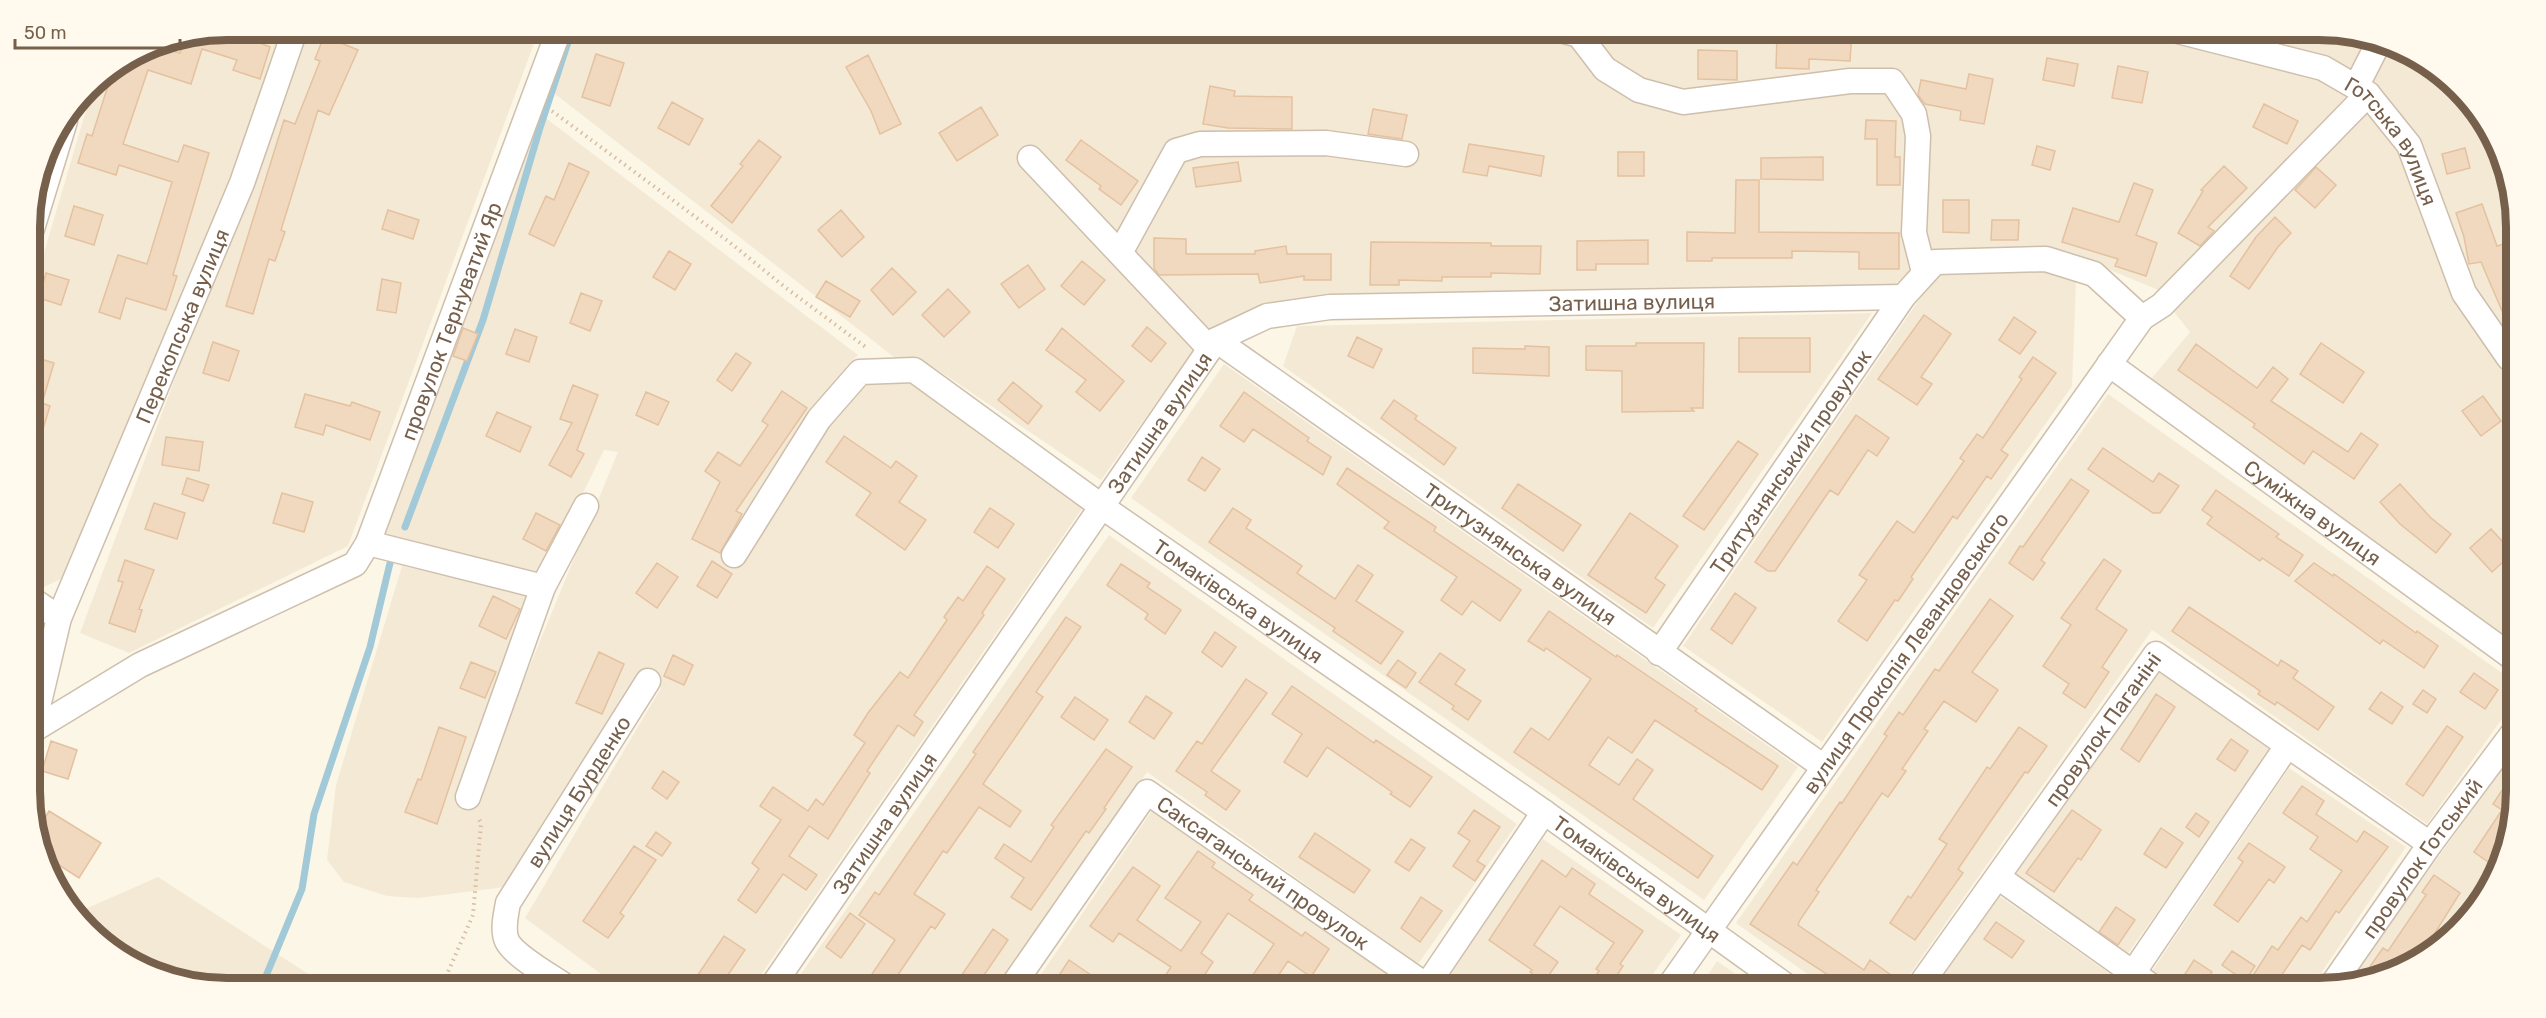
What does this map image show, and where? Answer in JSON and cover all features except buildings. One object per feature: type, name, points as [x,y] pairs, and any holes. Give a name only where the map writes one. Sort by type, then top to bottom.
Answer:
[{"type":"street","name":"Перекопська вулиця","points":[[40,698],[59,618],[242,183],[292,40]]},
{"type":"street","name":"провулок Тернуватий Яр","points":[[40,725],[140,665],[355,564],[368,543],[555,40]]},
{"type":"street","points":[[1583,40],[1605,69],[1639,90],[1683,102],[1850,81],[1892,81],[1914,114],[1918,136],[1914,233],[1924,272],[1935,262],[1950,260],[2046,259],[2094,274],[2142,318]]},
{"type":"street","name":"Готська вулиця","points":[[2213,40],[2323,68],[2362,91],[2409,146],[2464,293],[2506,354]]},
{"type":"street","name":"вулиця Прокопія Левандовського","points":[[1676,977],[2142,318],[2162,305],[2362,91],[2377,50]]},
{"type":"street","points":[[1120,253],[1176,151],[1200,144],[1326,143],[1406,154]]},
{"type":"street","name":"Тритузнянська вулиця","points":[[1030,158],[1120,253],[1213,344],[1824,767]]},
{"type":"street","name":"Тритузнянський провулок","points":[[1659,653],[1903,297],[1924,272]]},
{"type":"street","name":"Затишна вулиця","points":[[778,978],[1213,344],[1267,316],[1330,307],[1903,297]]},
{"type":"street","name":"Суміжна вулиця","points":[[2109,364],[2506,653]]},
{"type":"street","name":"Томаківська вулиця","points":[[734,555],[819,419],[860,372],[914,370],[1101,506],[1544,812],[1774,977]]},
{"type":"street","points":[[468,796],[543,587],[586,506]]},
{"type":"street","points":[[368,543],[543,587]]},
{"type":"street","points":[[40,605],[59,618]]},
{"type":"street","name":"провулок Паганіні","points":[[1926,977],[2157,654],[2430,844]]},
{"type":"street","name":"вулиця Бурденко","points":[[553,978],[522,956],[507,941],[505,922],[508,903],[648,681]]},
{"type":"street","name":"провулок Готський","points":[[2338,976],[2430,844],[2506,742]]},
{"type":"street","points":[[2133,973],[2287,746]]},
{"type":"street","name":"Саксаганський провулок","points":[[1018,978],[1147,792],[1412,977]]},
{"type":"street","points":[[1432,977],[1544,812]]},
{"type":"street","points":[[1998,878],[2139,977]]},
{"type":"path","points":[[558,116],[728,241],[870,351]]},
{"type":"path","points":[[445,978],[473,915],[481,823]]},
{"type":"shaded area","points":[[283,40],[275,70],[69,575],[40,589],[41,263],[88,103],[95,95],[124,72],[168,50],[203,42]]},
{"type":"shaded area","points":[[301,40],[535,40],[348,546],[129,653],[80,633]]},
{"type":"shaded area","points":[[563,40],[2173,40],[2318,75],[2354,97],[2399,152],[2506,357],[2506,643],[2147,384],[2190,332],[2156,289],[2098,265],[1933,252],[1894,285],[1326,301],[1263,308],[1213,328],[1191,354],[1101,480],[929,364],[894,357],[546,87]]},
{"type":"shaded area","points":[[2230,40],[2318,40],[2355,44],[2378,50],[2422,72],[2459,104],[2474,124],[2491,156],[2504,203],[2506,337],[2469,286],[2372,90]]},
{"type":"shaded area","points":[[535,110],[858,355],[847,366],[813,416],[725,561],[738,567],[824,425],[862,382],[913,379],[1083,507],[759,978],[606,978],[525,918],[661,688],[642,673],[505,887],[418,898],[387,896],[344,882],[327,860],[336,785],[402,566],[532,594],[455,801],[472,806],[618,452],[604,450],[542,577],[372,534]]},
{"type":"shaded area","points":[[2041,267],[2076,282],[2072,386],[1822,742],[1683,646],[1938,272]]},
{"type":"shaded area","points":[[1872,313],[1653,628],[1283,366],[1297,326]]},
{"type":"shaded area","points":[[1224,364],[1798,767],[1704,900],[1131,498]]},
{"type":"shaded area","points":[[2108,394],[2506,676],[2506,713],[2427,824],[2152,630],[1908,977],[1812,977],[1736,923]]},
{"type":"shaded area","points":[[1109,535],[1517,824],[1418,964],[1147,772],[1002,978],[798,978]]},
{"type":"shaded area","points":[[2160,670],[2272,751],[2126,956],[2013,875]]},
{"type":"shaded area","points":[[2506,763],[2502,827],[2496,850],[2474,894],[2459,914],[2432,939],[2390,963],[2354,974]]},
{"type":"shaded area","points":[[2289,768],[2406,847],[2318,977],[2161,977],[2152,971]]},
{"type":"shaded area","points":[[1153,809],[1391,977],[1039,978]]},
{"type":"shaded area","points":[[1543,839],[1681,935],[1651,977],[1447,977]]},
{"type":"shaded area","points":[[158,877],[314,978],[228,978],[191,974],[168,968],[124,946],[104,931],[84,910]]},
{"type":"shaded area","points":[[1998,895],[2115,977],[1941,977]]},
{"type":"shaded area","points":[[1717,961],[1741,977],[1706,977]]},
{"type":"waterway","points":[[405,527],[483,320],[569,40]]},
{"type":"waterway","points":[[265,978],[302,889],[314,814],[370,647],[390,563]]}]
